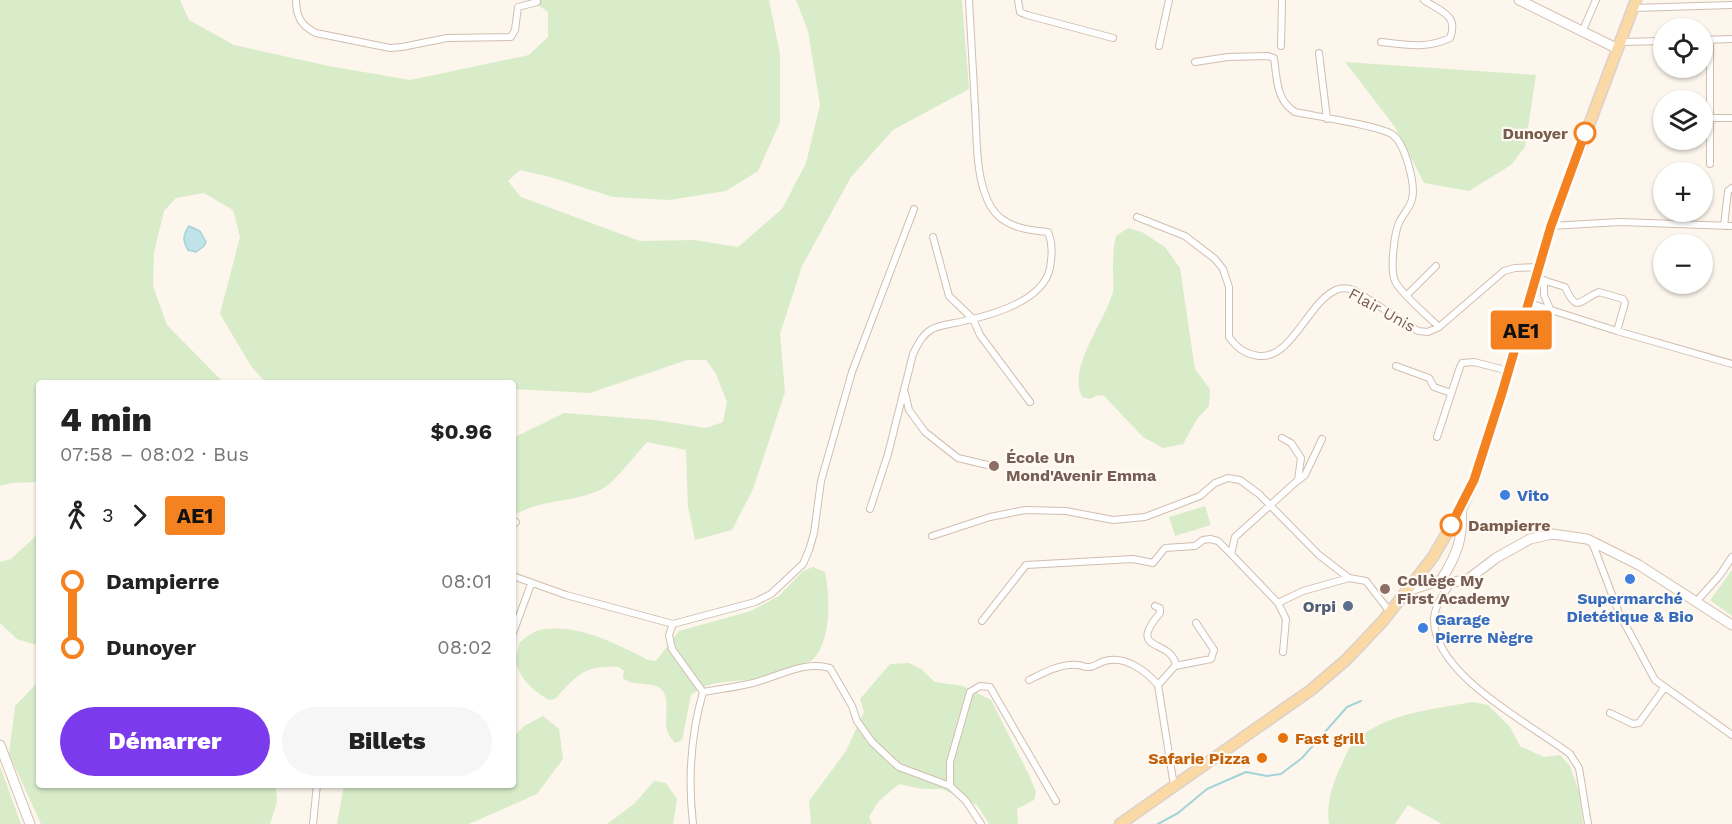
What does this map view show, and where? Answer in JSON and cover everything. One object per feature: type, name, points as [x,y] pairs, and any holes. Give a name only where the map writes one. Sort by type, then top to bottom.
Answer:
[{"type":"main road","points":[[1120,824],[1311,690],[1346,660],[1390,612],[1433,557],[1461,509],[1474,480],[1529,303],[1540,275],[1551,226],[1635,4]]},
{"type":"street","points":[[296,0],[299,20],[306,28],[316,33],[390,48],[447,38],[511,37],[515,30],[518,7],[537,2]]},
{"type":"street","points":[[870,509],[888,454],[913,354],[924,336],[940,326],[996,313],[1021,302],[1041,287],[1048,274],[1052,242],[1048,232],[1026,230],[1002,220],[991,207],[984,189],[977,146],[969,0]]},
{"type":"street","points":[[1018,0],[1020,12],[1027,15],[1113,38]]},
{"type":"street","points":[[1159,46],[1169,0]]},
{"type":"street","points":[[1281,46],[1282,0]]},
{"type":"street","points":[[1381,42],[1413,46],[1436,45],[1450,38],[1454,28],[1451,19],[1424,0]]},
{"type":"street","points":[[1519,0],[1582,32],[1620,45],[1653,42]]},
{"type":"street","points":[[1582,32],[1596,0]]},
{"type":"street","points":[[1656,8],[1659,0]]},
{"type":"street","points":[[1635,4],[1656,8],[1729,3]]},
{"type":"street","points":[[1713,40],[1732,39]]},
{"type":"street","points":[[1319,53],[1328,119]]},
{"type":"street","points":[[1195,62],[1249,56],[1274,58],[1279,94],[1287,106],[1295,112],[1380,129],[1394,136],[1405,155],[1412,178],[1413,198],[1396,231],[1393,272],[1395,283],[1439,327]]},
{"type":"street","points":[[1713,118],[1732,118]]},
{"type":"street","points":[[1724,226],[1728,191],[1732,188]]},
{"type":"street","points":[[516,577],[531,584],[673,624],[755,602],[771,594],[803,564],[810,550],[821,481],[852,372],[914,209]]},
{"type":"street","name":"Flair Unis","points":[[1137,217],[1185,236],[1215,259],[1223,269],[1229,287],[1229,336],[1234,344],[1251,355],[1265,356],[1279,351],[1313,310],[1336,289],[1354,290],[1418,331],[1428,332],[1439,327],[1504,271],[1515,268],[1540,275]]},
{"type":"street","points":[[1551,226],[1620,222],[1732,226]]},
{"type":"street","points":[[933,237],[949,296],[973,319],[980,335],[1030,402]]},
{"type":"street","points":[[1407,296],[1436,267]]},
{"type":"street","points":[[1540,275],[1545,300],[1551,310]]},
{"type":"street","points":[[1540,275],[1565,287],[1570,300],[1577,304],[1599,292],[1623,299],[1625,303],[1617,331]]},
{"type":"street","points":[[1529,303],[1732,364]]},
{"type":"street","points":[[1437,437],[1460,367],[1466,362],[1509,371]]},
{"type":"street","points":[[1396,366],[1425,375],[1434,387],[1451,393]]},
{"type":"street","points":[[904,389],[909,410],[925,432],[958,458],[981,465],[996,466]]},
{"type":"street","points":[[1282,438],[1291,443],[1301,458],[1298,480]]},
{"type":"street","points":[[1231,554],[1234,537],[1305,475],[1322,439]]},
{"type":"street","points":[[932,536],[990,517],[1025,510],[1066,511],[1113,520],[1144,517],[1200,495],[1215,483],[1228,478],[1240,480],[1259,494],[1268,506],[1319,555],[1349,578]]},
{"type":"street","points":[[1441,580],[1448,569],[1462,533],[1461,509]]},
{"type":"street","points":[[1407,591],[1441,580],[1452,582],[1467,580],[1496,558],[1530,539],[1552,534],[1592,542],[1639,565],[1732,625]]},
{"type":"street","points":[[982,621],[1026,565],[1133,559],[1153,563],[1165,548],[1195,546],[1203,540],[1210,539],[1218,541],[1278,603],[1286,619],[1283,652]]},
{"type":"street","points":[[1592,542],[1619,613],[1655,680],[1732,735]]},
{"type":"street","points":[[1696,602],[1720,575],[1732,557]]},
{"type":"street","points":[[1278,603],[1302,591],[1349,578],[1366,581],[1390,612]]},
{"type":"street","points":[[1452,582],[1439,599],[1434,618],[1436,635],[1444,653],[1458,671],[1479,689],[1570,754],[1579,768],[1588,824]]},
{"type":"street","points":[[516,625],[531,584]]},
{"type":"street","points":[[1155,606],[1160,608],[1160,613],[1148,628],[1147,635],[1149,640],[1175,658],[1176,665]]},
{"type":"street","points":[[1158,685],[1176,665],[1207,660],[1213,656],[1214,650],[1196,623]]},
{"type":"street","points":[[673,624],[669,635],[672,649],[703,692],[693,743],[690,797],[693,824]]},
{"type":"street","points":[[1029,680],[1049,670],[1079,665],[1091,667],[1114,659],[1149,675],[1158,685],[1174,786]]},
{"type":"street","points":[[703,692],[754,683],[802,668],[823,666],[830,668],[852,706],[857,721],[872,742],[899,767],[950,786],[966,801],[981,824]]},
{"type":"street","points":[[950,786],[950,762],[970,692],[980,686],[990,687],[1056,801]]},
{"type":"street","points":[[1610,713],[1633,724],[1639,723],[1665,687]]},
{"type":"street","points":[[0,745],[30,824]]},
{"type":"street","points":[[313,824],[317,788]]},
{"type":"green space","points":[[0,0],[180,0],[189,20],[234,45],[329,66],[410,80],[529,55],[548,37],[548,12],[531,0],[769,0],[780,54],[780,122],[758,171],[726,191],[669,200],[613,197],[520,170],[508,181],[521,197],[640,241],[694,240],[738,247],[782,209],[806,163],[820,105],[808,31],[796,0],[962,0],[969,89],[893,130],[851,177],[802,266],[780,334],[785,392],[753,489],[732,530],[695,540],[688,507],[686,450],[647,442],[618,475],[602,489],[580,497],[534,507],[516,514],[516,437],[564,413],[656,420],[706,428],[723,422],[727,402],[716,374],[706,360],[687,360],[590,393],[516,389],[516,380],[263,380],[251,366],[220,314],[240,237],[233,210],[204,193],[176,198],[164,211],[154,252],[153,286],[167,325],[221,380],[36,380],[36,482],[11,483],[0,486]]},
{"type":"green space","points":[[1345,62],[1536,75],[1525,147],[1511,165],[1469,191],[1424,183],[1395,127]]},
{"type":"green space","points":[[1128,228],[1142,232],[1165,247],[1180,268],[1195,369],[1210,389],[1209,406],[1197,419],[1183,444],[1163,448],[1143,437],[1104,396],[1098,395],[1090,399],[1082,397],[1079,372],[1113,292],[1113,254],[1116,236]]},
{"type":"green space","points":[[1205,506],[1211,525],[1175,536],[1169,517]]},
{"type":"green space","points":[[36,536],[36,645],[17,639],[0,623],[0,562],[11,559]]},
{"type":"green space","points":[[813,567],[825,572],[828,593],[826,631],[818,653],[811,661],[783,671],[753,679],[713,684],[698,690],[691,695],[682,740],[675,743],[667,731],[666,702],[663,692],[656,686],[627,681],[623,678],[624,671],[619,667],[597,668],[582,673],[555,699],[549,700],[538,693],[520,674],[516,659],[520,642],[537,631],[568,629],[582,632],[648,660],[656,661],[679,631],[751,611],[779,596],[803,571]]},
{"type":"green space","points":[[1732,570],[1732,616],[1710,600]]},
{"type":"green space","points":[[909,663],[921,669],[935,682],[963,686],[991,700],[1036,792],[1034,800],[1017,809],[1018,824],[989,824],[977,805],[942,789],[922,789],[899,784],[878,802],[869,817],[872,824],[811,824],[809,801],[846,751],[864,712],[860,699],[890,664]]},
{"type":"green space","points":[[36,684],[36,788],[276,788],[277,802],[270,824],[41,824],[9,754],[15,706]]},
{"type":"green space","points":[[1473,702],[1488,705],[1510,727],[1520,746],[1544,757],[1560,755],[1570,766],[1579,792],[1583,824],[1442,824],[1408,805],[1395,824],[1329,824],[1329,803],[1334,782],[1349,749],[1360,737],[1373,728],[1406,715]]},
{"type":"green space","points":[[543,716],[559,729],[563,759],[537,794],[469,824],[337,824],[343,788],[516,788],[516,735],[524,726]]},
{"type":"green space","points":[[0,766],[21,824],[0,824]]},
{"type":"green space","points":[[654,781],[666,783],[677,799],[673,824],[607,824],[634,804]]},
{"type":"water","points":[[189,226],[200,231],[206,242],[196,252],[188,250],[184,240]]},
{"type":"waterway","points":[[1158,824],[1178,813],[1207,789],[1246,772],[1267,776],[1281,774],[1302,758],[1347,707],[1361,701]]},
{"type":"bus line","name":"AE1","points":[[1451,525],[1474,480],[1551,226],[1585,133]]},
{"type":"place","name":"Dunoyer","points":[[1585,133]]},
{"type":"place","name":"École Un Mond'Avenir Emma","points":[[994,466]]},
{"type":"place","name":"Vito","points":[[1505,495]]},
{"type":"place","name":"Dampierre","points":[[1451,525]]},
{"type":"place","name":"Supermarché Dietétique & Bio","points":[[1630,579]]},
{"type":"place","name":"Collège My First Academy","points":[[1385,589]]},
{"type":"place","name":"Orpi","points":[[1348,606]]},
{"type":"place","name":"Garage Pierre Nègre","points":[[1423,628]]},
{"type":"place","name":"Fast grill","points":[[1283,738]]},
{"type":"place","name":"Safarie Pizza","points":[[1262,758]]}]
